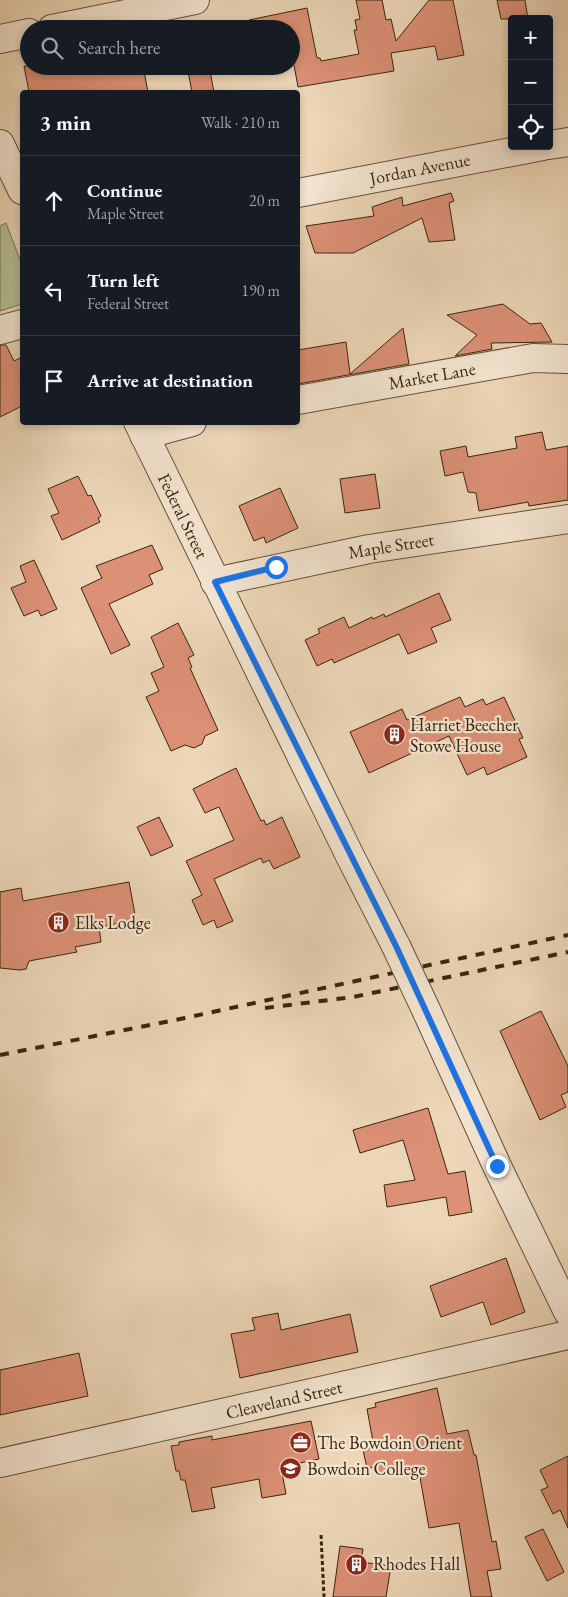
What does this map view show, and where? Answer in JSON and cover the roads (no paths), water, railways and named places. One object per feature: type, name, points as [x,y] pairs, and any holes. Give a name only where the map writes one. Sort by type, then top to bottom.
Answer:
[{"type":"street","points":[[96,20],[195,0]]},
{"type":"street","points":[[0,39],[20,36]]},
{"type":"street","points":[[553,144],[568,142]]},
{"type":"street","points":[[0,144],[20,186]]},
{"type":"street","name":"Jordan Avenue","points":[[300,193],[522,150]]},
{"type":"street","points":[[0,330],[20,325]]},
{"type":"street","name":"Market Lane","points":[[300,400],[533,358],[568,359]]},
{"type":"street","points":[[141,429],[170,425]]},
{"type":"street","name":"Federal Street","points":[[141,429],[396,946],[497,1166],[568,1312]]},
{"type":"street","name":"Maple Street","points":[[215,582],[369,549],[568,519]]},
{"type":"street","name":"Cleaveland Street","points":[[0,1463],[568,1335]]},
{"type":"railway","points":[[0,1055],[185,1018],[568,935]]},
{"type":"railway","points":[[265,1008],[353,997],[568,952]]},
{"type":"place","name":"Harriet Beecher Stowe House","points":[[394,735]]},
{"type":"place","name":"Elks Lodge","points":[[59,923]]},
{"type":"place","name":"The Bowdoin Orient","points":[[301,1443]]},
{"type":"place","name":"Bowdoin College","points":[[291,1469]]},
{"type":"place","name":"Rhodes Hall","points":[[357,1564]]}]
